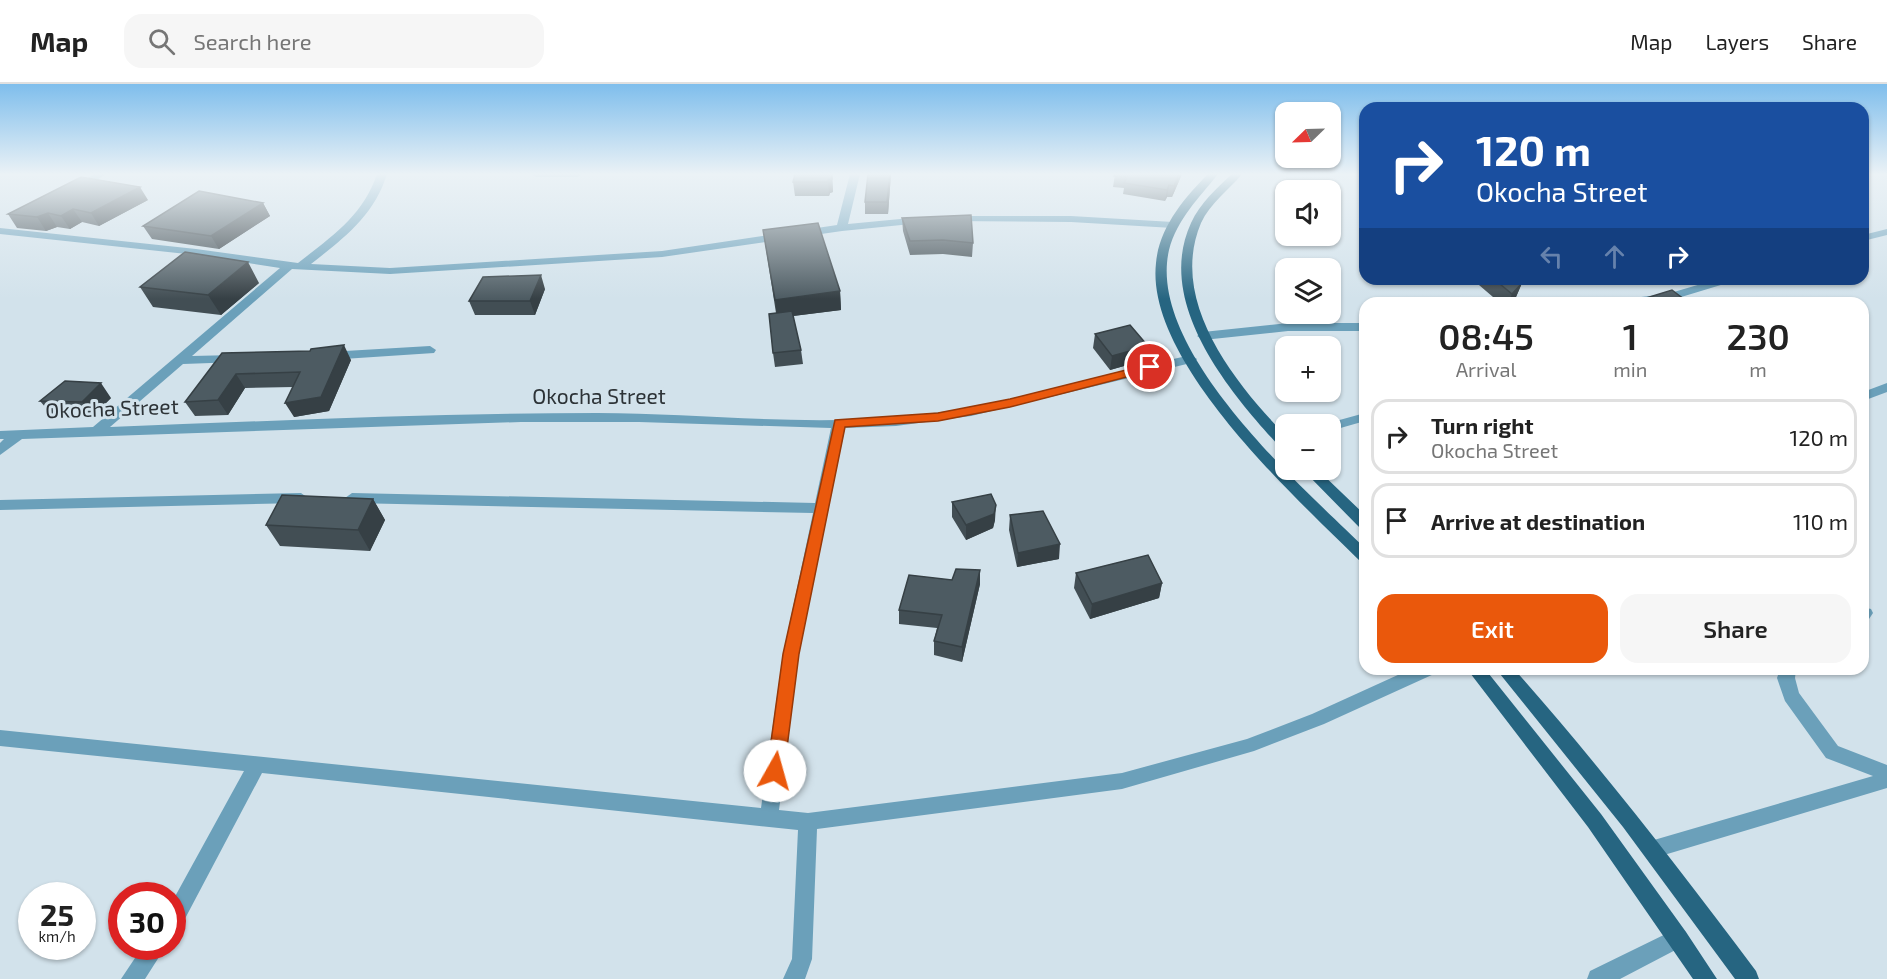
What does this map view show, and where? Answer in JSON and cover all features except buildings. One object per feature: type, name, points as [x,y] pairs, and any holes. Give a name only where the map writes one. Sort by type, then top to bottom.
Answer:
[{"type":"main road","points":[[1179,216],[1173,225],[1163,258],[1161,276],[1175,332],[1212,393],[1256,447],[1359,551]]},
{"type":"main road","points":[[1201,216],[1195,224],[1189,243],[1186,277],[1203,336],[1239,391],[1275,433]]},
{"type":"main road","points":[[1320,480],[1359,518]]},
{"type":"main road","points":[[1480,675],[1552,763],[1706,979]]},
{"type":"main road","points":[[1509,675],[1560,732],[1654,849],[1748,979]]},
{"type":"street","points":[[98,430],[178,360],[295,266],[355,224],[361,216]]},
{"type":"street","points":[[842,228],[845,216]]},
{"type":"street","points":[[0,231],[196,252],[295,266],[390,271],[662,254],[842,228],[934,220],[1071,219],[1173,225]]},
{"type":"street","points":[[1869,236],[1887,232]]},
{"type":"street","points":[[1668,297],[1709,285]]},
{"type":"street","points":[[1203,336],[1268,328],[1359,327]]},
{"type":"street","points":[[311,357],[430,350]]},
{"type":"street","points":[[178,360],[244,359]]},
{"type":"street","name":"Okocha Street","points":[[0,435],[467,418],[633,417],[840,423],[938,417],[1010,403],[1130,371],[1191,359]]},
{"type":"street","points":[[1869,394],[1887,387]]},
{"type":"street","points":[[1341,424],[1359,419]]},
{"type":"street","points":[[769,818],[791,654],[820,508],[840,423]]},
{"type":"street","points":[[0,450],[19,434]]},
{"type":"street","points":[[0,504],[161,499],[311,498]]},
{"type":"street","points":[[334,498],[820,508]]},
{"type":"street","points":[[0,738],[808,822],[1122,781],[1248,746],[1318,719],[1415,675]]},
{"type":"street","points":[[1787,675],[1791,696],[1832,752],[1887,773]]},
{"type":"street","points":[[186,897],[256,766]]},
{"type":"street","points":[[1654,849],[1887,780]]},
{"type":"street","points":[[794,979],[802,959],[808,822]]},
{"type":"street","points":[[1598,979],[1678,938]]},
{"type":"street","points":[[132,979],[146,960]]},
{"type":"route","points":[[775,771],[791,654],[820,508],[840,423],[938,417],[1010,403],[1150,367]]}]
